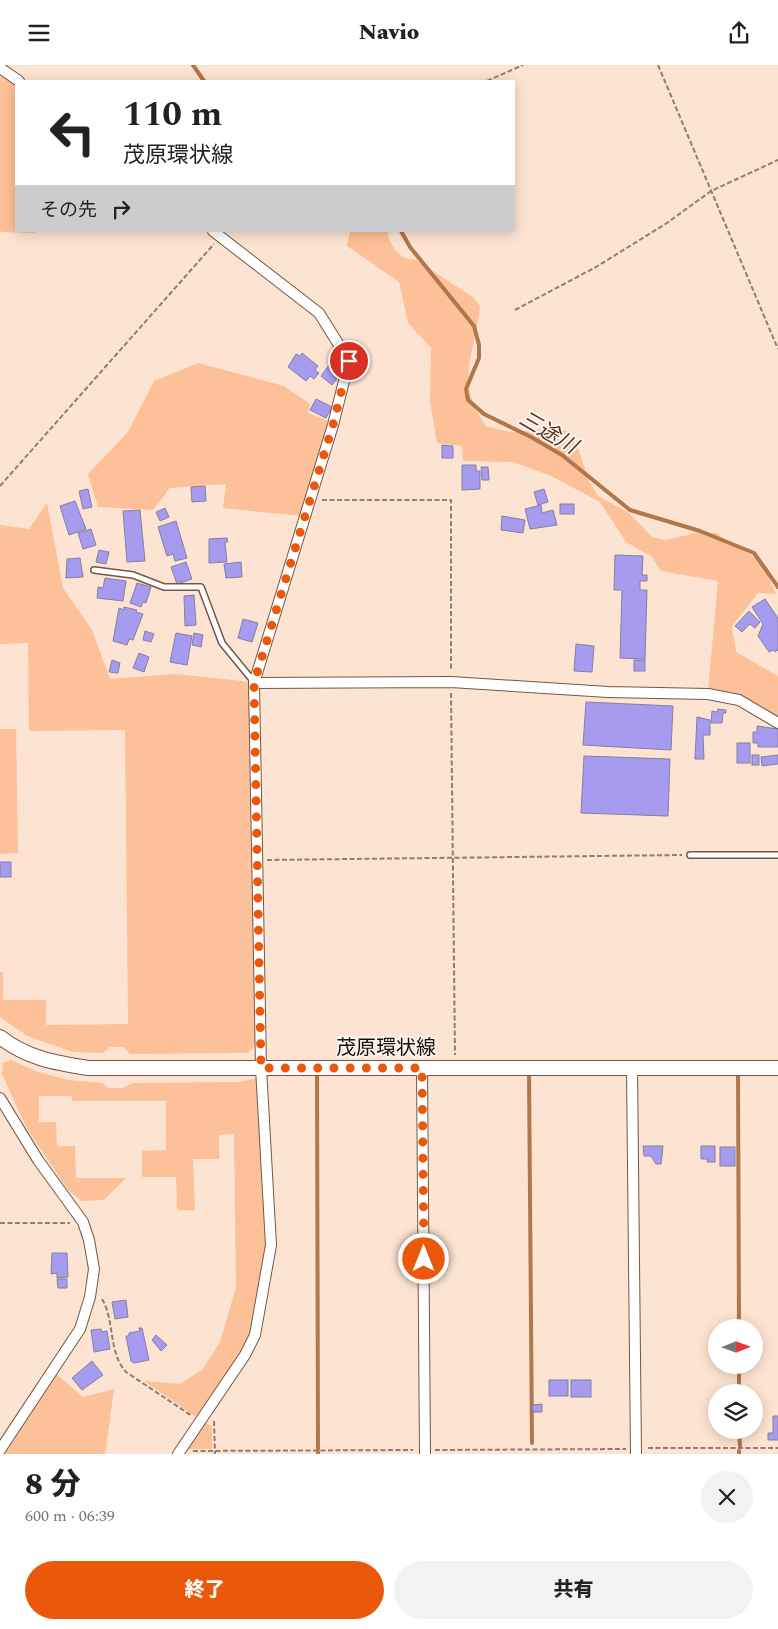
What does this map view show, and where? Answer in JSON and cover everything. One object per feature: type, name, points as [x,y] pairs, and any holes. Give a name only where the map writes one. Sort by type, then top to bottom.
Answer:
[{"type":"main road","name":"茂原環状線","points":[[2,1041],[24,1053],[60,1064],[88,1068],[778,1068]]},
{"type":"street","points":[[0,68],[18,80]]},
{"type":"street","points":[[179,1453],[245,1355],[255,1335],[271,1245],[261,1068],[254,683],[333,425],[349,361],[318,313],[217,234]]},
{"type":"street","points":[[254,683],[451,682],[608,692],[708,694],[739,700],[778,723]]},
{"type":"street","points":[[632,1067],[636,1451]]},
{"type":"street","points":[[422,1068],[425,1452]]},
{"type":"street","points":[[0,1098],[38,1160],[83,1223],[89,1240],[94,1269],[93,1286],[86,1315],[80,1329],[0,1450]]},
{"type":"lane","points":[[94,569],[133,575],[164,587],[201,587],[222,643],[254,683]]},
{"type":"lane","points":[[690,855],[778,855]]},
{"type":"path","points":[[489,80],[523,65]]},
{"type":"path","points":[[658,65],[778,349]]},
{"type":"path","points":[[515,310],[596,267],[643,238],[711,191],[778,160]]},
{"type":"path","points":[[0,485],[217,234]]},
{"type":"path","points":[[309,500],[451,500],[455,1068]]},
{"type":"path","points":[[258,860],[690,855]]},
{"type":"path","points":[[0,1223],[83,1223]]},
{"type":"path","points":[[99,1295],[109,1311],[114,1348],[120,1365],[126,1372],[200,1421]]},
{"type":"path","points":[[210,1407],[214,1419],[215,1453]]},
{"type":"path","points":[[179,1453],[636,1451],[778,1448]]},
{"type":"shaded area","points":[[0,77],[21,79],[15,80],[15,232],[36,232],[35,233],[0,232]]},
{"type":"shaded area","points":[[350,232],[388,232],[388,237],[395,250],[404,258],[416,260],[474,298],[480,306],[471,353],[469,381],[476,410],[486,426],[510,432],[532,431],[551,426],[566,431],[577,445],[589,481],[598,496],[629,513],[652,537],[666,540],[695,533],[716,533],[737,548],[761,560],[776,594],[758,593],[732,626],[736,652],[778,676],[778,721],[708,690],[718,581],[661,571],[652,557],[626,542],[600,502],[551,476],[513,462],[463,461],[462,446],[437,443],[430,402],[431,348],[408,323],[399,282],[347,246]]},
{"type":"shaded area","points":[[198,363],[284,386],[310,404],[308,413],[331,422],[300,516],[223,508],[226,484],[170,488],[153,510],[98,507],[88,474],[128,432],[154,381]]},
{"type":"shaded area","points":[[47,503],[63,588],[92,630],[110,679],[176,674],[251,682],[257,1043],[248,1053],[130,1054],[123,1047],[110,1047],[103,1053],[73,1052],[27,1036],[0,1017],[0,972],[3,972],[3,1000],[46,1000],[46,1025],[128,1024],[125,730],[29,731],[28,643],[0,644],[0,525],[29,529]]},
{"type":"shaded area","points":[[0,729],[16,729],[18,853],[0,854]]},
{"type":"shaded area","points":[[11,1060],[38,1072],[68,1080],[102,1083],[109,1088],[122,1088],[133,1083],[239,1082],[259,1078],[268,1246],[250,1336],[242,1353],[199,1419],[144,1381],[180,1384],[203,1369],[220,1342],[236,1287],[234,1134],[219,1135],[219,1159],[193,1159],[195,1210],[177,1210],[176,1177],[142,1177],[142,1151],[166,1150],[166,1101],[72,1101],[72,1096],[39,1096],[39,1122],[56,1122],[57,1146],[75,1146],[76,1178],[126,1178],[104,1200],[82,1201],[68,1190],[26,1127],[2,1074],[3,1063]]},
{"type":"shaded area","points":[[56,1374],[83,1397],[114,1389],[105,1454],[4,1454],[33,1405]]},
{"type":"shaded area","points":[[206,1423],[212,1427],[212,1449],[185,1449],[200,1425]]},
{"type":"building","points":[[302,353],[318,366],[315,370],[319,373],[314,379],[310,376],[306,381],[288,367],[296,354],[300,356]]},
{"type":"building","points":[[330,364],[342,372],[332,385],[321,376]]},
{"type":"building","points":[[316,399],[332,407],[326,418],[310,410]]},
{"type":"building","points":[[442,445],[453,446],[453,458],[442,458]]},
{"type":"building","points":[[462,465],[476,465],[476,471],[480,471],[480,489],[462,490]]},
{"type":"building","points":[[481,467],[488,467],[489,480],[482,480]]},
{"type":"building","points":[[205,486],[206,501],[192,502],[191,487]]},
{"type":"building","points":[[88,489],[92,507],[83,509],[79,491]]},
{"type":"building","points":[[544,489],[548,502],[538,505],[534,492]]},
{"type":"building","points":[[75,501],[86,529],[69,535],[60,506]]},
{"type":"building","points":[[560,504],[574,504],[574,514],[560,514]]},
{"type":"building","points":[[541,505],[542,513],[553,510],[557,525],[530,529],[525,509]]},
{"type":"building","points":[[165,508],[169,517],[160,521],[156,512]]},
{"type":"building","points":[[140,510],[145,561],[127,562],[123,511]]},
{"type":"building","points":[[502,516],[525,520],[523,533],[501,530]]},
{"type":"building","points":[[176,521],[187,558],[175,561],[173,554],[167,556],[158,527]]},
{"type":"building","points":[[91,529],[96,545],[83,549],[78,533]]},
{"type":"building","points":[[227,538],[228,542],[225,542],[227,562],[209,563],[209,539]]},
{"type":"building","points":[[99,550],[109,552],[106,564],[96,562]]},
{"type":"building","points":[[615,555],[643,556],[642,575],[647,575],[647,581],[640,581],[640,590],[647,590],[645,659],[620,658],[622,590],[614,590]]},
{"type":"building","points":[[80,558],[83,577],[66,578],[67,559]]},
{"type":"building","points":[[186,562],[192,579],[177,584],[171,567]]},
{"type":"building","points":[[241,562],[242,577],[226,578],[224,564]]},
{"type":"building","points":[[105,578],[126,581],[123,601],[97,598],[98,587],[103,588]]},
{"type":"building","points":[[137,583],[151,587],[146,603],[143,602],[141,607],[130,603]]},
{"type":"building","points":[[194,595],[196,625],[185,626],[184,596]]},
{"type":"building","points":[[765,599],[778,618],[778,650],[775,652],[773,650],[769,652],[758,636],[763,624],[752,607]]},
{"type":"building","points":[[124,607],[137,610],[136,612],[143,614],[133,640],[129,639],[127,645],[113,641],[119,608],[124,610]]},
{"type":"building","points":[[749,611],[760,622],[755,628],[750,624],[742,632],[735,626]]},
{"type":"building","points":[[243,619],[258,623],[252,642],[238,638]]},
{"type":"building","points":[[145,631],[154,634],[151,642],[143,640]]},
{"type":"building","points":[[176,633],[192,636],[187,665],[170,662]]},
{"type":"building","points":[[194,633],[203,635],[201,647],[192,645]]},
{"type":"building","points":[[576,644],[594,646],[592,672],[574,671]]},
{"type":"building","points":[[139,653],[149,657],[144,672],[133,668]]},
{"type":"building","points":[[112,660],[120,663],[118,673],[109,672]]},
{"type":"building","points":[[634,660],[645,660],[645,671],[634,671]]},
{"type":"building","points":[[586,702],[673,706],[671,750],[583,745]]},
{"type":"building","points":[[718,709],[726,710],[726,713],[723,713],[722,723],[711,723],[712,711],[717,712]]},
{"type":"building","points":[[697,717],[710,720],[710,735],[703,735],[704,759],[695,759]]},
{"type":"building","points":[[757,726],[778,729],[778,747],[758,747],[758,743],[753,743],[753,732],[757,732]]},
{"type":"building","points":[[737,743],[750,743],[750,763],[737,763]]},
{"type":"building","points":[[752,755],[759,755],[759,765],[752,765]]},
{"type":"building","points":[[778,755],[778,764],[762,766],[761,757]]},
{"type":"building","points":[[584,756],[670,759],[668,816],[581,813]]},
{"type":"building","points":[[0,862],[11,862],[11,877],[0,877]]},
{"type":"building","points":[[643,1146],[663,1146],[661,1164],[656,1164],[651,1156],[644,1156]]},
{"type":"building","points":[[701,1146],[715,1146],[715,1162],[707,1162],[708,1159],[701,1159]]},
{"type":"building","points":[[720,1147],[735,1147],[735,1166],[720,1166]]},
{"type":"building","points":[[52,1253],[67,1253],[68,1277],[57,1278],[57,1273],[51,1274]]},
{"type":"building","points":[[57,1279],[67,1279],[67,1288],[58,1288]]},
{"type":"building","points":[[126,1300],[128,1317],[115,1319],[112,1302]]},
{"type":"building","points":[[139,1328],[142,1328],[149,1360],[134,1363],[131,1361],[126,1336],[129,1336],[129,1333],[140,1331]]},
{"type":"building","points":[[101,1329],[102,1332],[107,1331],[110,1349],[94,1352],[91,1330]]},
{"type":"building","points":[[156,1335],[167,1345],[161,1351],[152,1340]]},
{"type":"building","points":[[92,1361],[103,1375],[82,1390],[72,1378]]},
{"type":"building","points":[[549,1380],[568,1380],[568,1396],[549,1396]]},
{"type":"building","points":[[571,1380],[591,1380],[591,1397],[571,1397]]},
{"type":"building","points":[[542,1404],[542,1412],[533,1412],[532,1405]]},
{"type":"building","points":[[773,1416],[778,1416],[778,1440],[768,1440],[768,1433],[773,1433]]},
{"type":"waterway","name":"三途川","points":[[193,65],[203,80]]},
{"type":"waterway","name":"三途川","points":[[402,232],[410,247],[474,326],[479,345],[479,358],[466,389],[468,400],[484,414],[531,437],[562,455],[630,510],[700,531],[754,553],[778,587]]},
{"type":"waterway","points":[[317,1072],[318,1449]]},
{"type":"waterway","points":[[529,1072],[532,1443]]},
{"type":"waterway","points":[[738,1072],[739,1319]]},
{"type":"waterway","points":[[739,1374],[739,1384]]},
{"type":"waterway","points":[[740,1439],[740,1446]]},
{"type":"route","points":[[349,361],[333,425],[254,683],[261,1068],[422,1068],[424,1259]]}]
